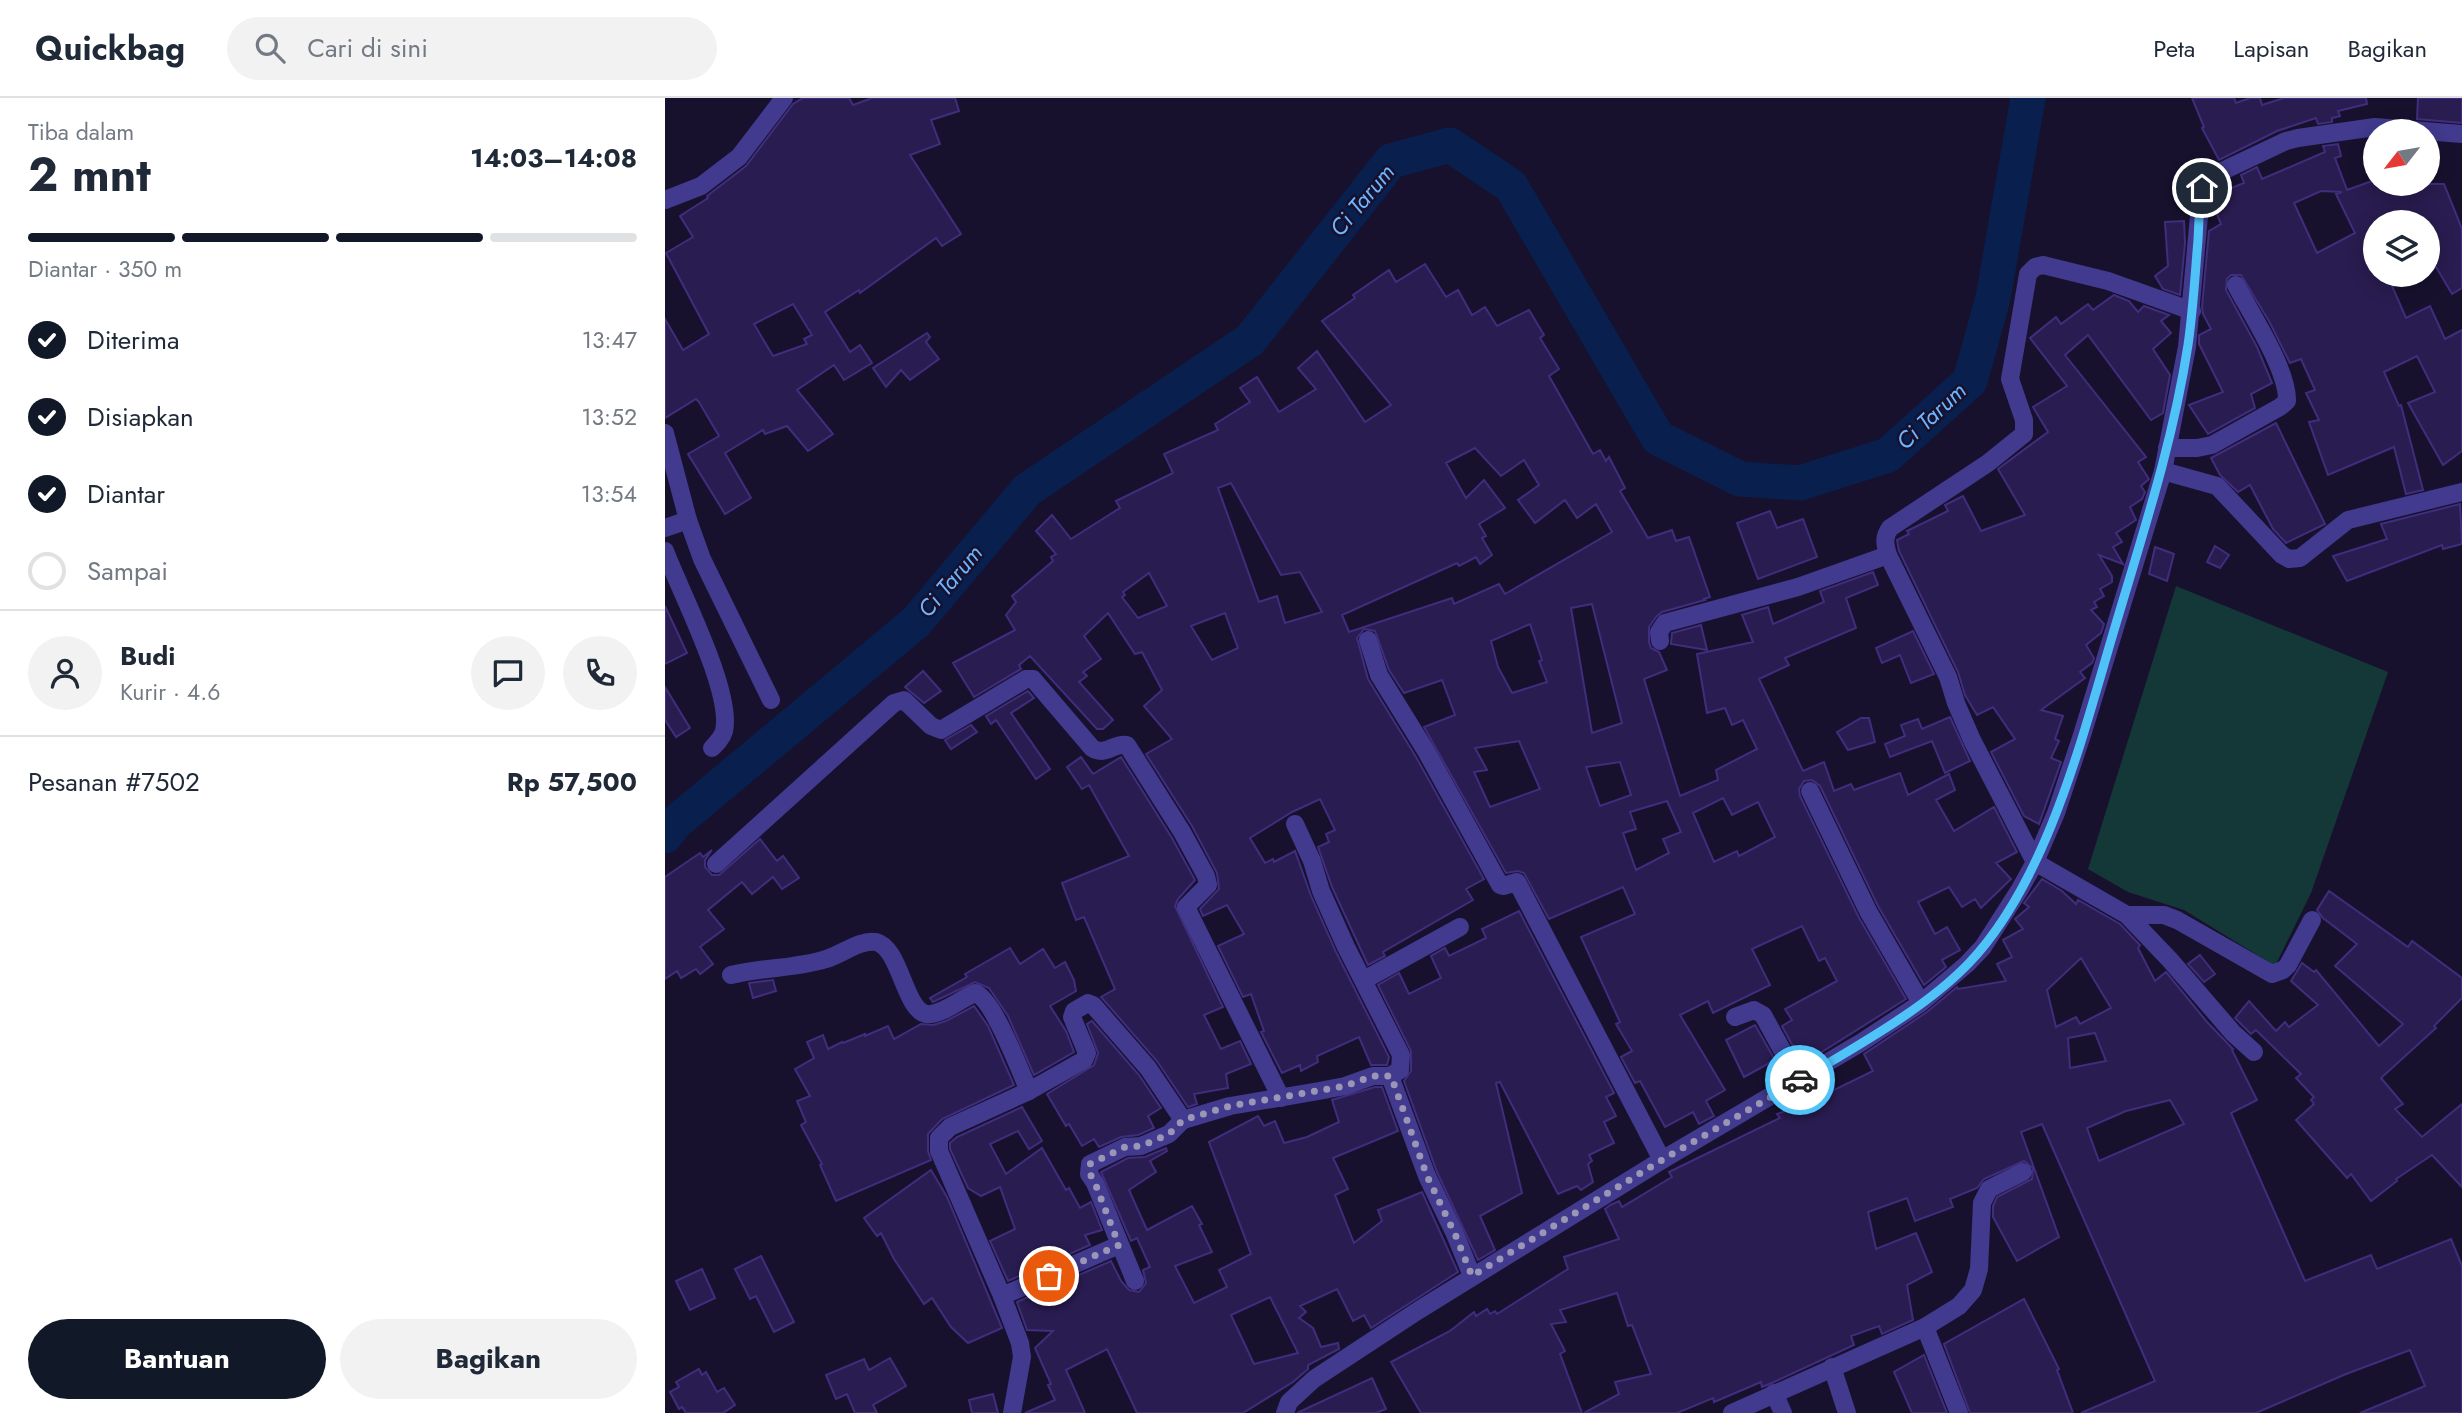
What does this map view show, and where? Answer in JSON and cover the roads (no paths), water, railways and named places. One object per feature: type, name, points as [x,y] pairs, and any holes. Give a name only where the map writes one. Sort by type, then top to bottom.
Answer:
[{"type":"street","points":[[665,200],[701,186],[739,157],[784,98]]},
{"type":"street","points":[[1286,1413],[1289,1402],[1314,1379],[1472,1276],[1862,1042],[1921,1003],[1968,964],[1983,947],[2021,889],[2056,813],[2163,471],[2187,347],[2201,194],[2205,181],[2286,141],[2375,127],[2462,134]]},
{"type":"street","points":[[2192,311],[2108,281],[2043,265],[2031,270],[2028,274],[2010,379],[2024,419],[2024,433],[1988,463],[1890,528],[1885,542],[1888,555],[1948,677],[1972,740],[2035,862],[2127,915],[2233,1033],[2254,1052]]},
{"type":"street","points":[[2167,448],[2212,445],[2287,401],[2287,390],[2277,364],[2236,285]]},
{"type":"street","points":[[665,433],[686,521],[721,600],[771,700]]},
{"type":"street","points":[[2163,471],[2217,486],[2282,555],[2289,559],[2300,558],[2348,520],[2462,492]]},
{"type":"street","points":[[665,528],[686,521]]},
{"type":"street","points":[[665,551],[698,627],[719,689],[725,722],[723,733],[712,748]]},
{"type":"street","points":[[1660,640],[1659,632],[1665,623],[1798,587],[1888,555]]},
{"type":"street","points":[[1368,640],[1380,675],[1426,751],[1500,885],[1503,887],[1517,882],[1662,1160]]},
{"type":"street","points":[[716,864],[894,703],[904,700],[931,726],[941,730],[1026,678],[1033,679],[1095,750],[1103,752],[1119,744],[1128,745],[1182,832],[1206,876],[1208,886],[1187,905],[1187,909],[1281,1098]]},
{"type":"street","points":[[1810,791],[1868,911],[1921,1003]]},
{"type":"street","points":[[1135,1281],[1090,1174],[1090,1164],[1125,1147],[1141,1146],[1169,1134],[1183,1120],[1230,1106],[1345,1086],[1373,1076],[1391,1076],[1400,1070],[1401,1055],[1321,891],[1312,861],[1295,824]]},
{"type":"street","points":[[2127,915],[2164,915],[2272,974],[2288,965],[2312,920]]},
{"type":"street","points":[[1364,979],[1460,927]]},
{"type":"street","points":[[731,975],[826,960],[868,942],[877,942],[885,947],[891,956],[913,1004],[921,1012],[932,1014],[975,993],[984,998],[1003,1032],[1029,1091]]},
{"type":"street","points":[[1012,1413],[1022,1357],[1020,1343],[939,1152],[937,1143],[942,1133],[1029,1091],[1084,1060],[1087,1053],[1072,1017],[1079,1006],[1090,1003],[1148,1068],[1183,1120]]},
{"type":"street","points":[[1735,1017],[1754,1010],[1763,1015],[1798,1080]]},
{"type":"street","points":[[1391,1076],[1427,1176],[1472,1276]]},
{"type":"street","points":[[1732,1413],[1925,1327],[1959,1306],[1973,1290],[1979,1269],[1982,1203],[1989,1189],[2023,1171]]},
{"type":"street","points":[[1002,1296],[1119,1245]]},
{"type":"street","points":[[1925,1327],[1959,1413]]},
{"type":"street","points":[[1832,1367],[1847,1413]]},
{"type":"street","points":[[1774,1394],[1783,1413]]},
{"type":"waterway","name":"Ci Tarum","points":[[665,836],[675,823],[916,622],[1027,490],[1250,340],[1391,161],[1450,145],[1511,186],[1658,438],[1740,479],[1800,483],[1888,455],[1970,381],[1993,298],[2028,98]]}]
